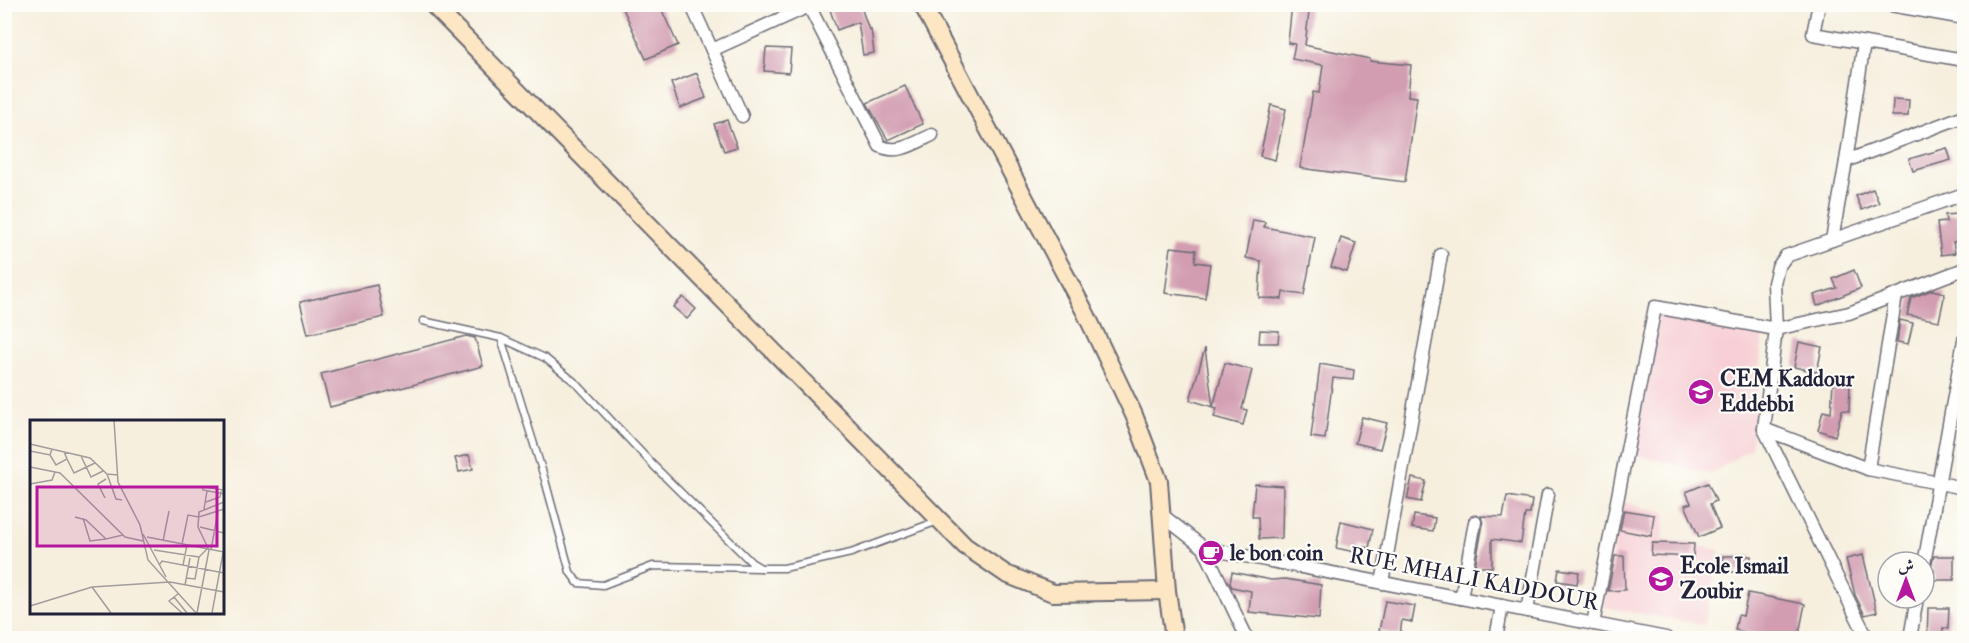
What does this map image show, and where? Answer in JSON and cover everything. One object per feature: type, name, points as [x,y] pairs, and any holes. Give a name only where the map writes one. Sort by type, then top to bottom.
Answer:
[{"type":"main road","points":[[432,4],[965,546],[1006,574],[1053,593],[1167,591]]},
{"type":"main road","points":[[922,4],[1085,312],[1129,405],[1159,481],[1167,591],[1174,639]]},
{"type":"street","points":[[691,4],[742,116]]},
{"type":"street","points":[[1819,4],[1812,34],[1965,60]]},
{"type":"street","points":[[1885,4],[1965,18]]},
{"type":"street","points":[[712,50],[809,5],[880,146],[897,150],[932,135]]},
{"type":"street","points":[[1832,240],[1864,43]]},
{"type":"street","points":[[1846,161],[1965,116]]},
{"type":"street","points":[[1867,639],[1764,429],[1776,329],[1774,283],[1778,267],[1786,256],[1965,195]]},
{"type":"street","points":[[1382,583],[1441,255]]},
{"type":"street","points":[[1593,624],[1655,307],[1776,329],[1848,313],[1965,269]]},
{"type":"street","points":[[1868,469],[1896,295]]},
{"type":"street","points":[[1927,550],[1965,340]]},
{"type":"street","points":[[1764,429],[1868,469],[1965,488]]},
{"type":"street","points":[[1527,611],[1548,495]]},
{"type":"street","points":[[1162,515],[1203,548],[1247,639]]},
{"type":"street","points":[[1461,598],[1475,522]]},
{"type":"street","name":"RUE MHALI KADDOUR","points":[[1203,548],[1666,639]]},
{"type":"street","points":[[1496,639],[1502,606]]},
{"type":"street","points":[[1910,639],[1915,610]]},
{"type":"lane","points":[[423,321],[501,338],[544,358],[577,384],[654,466],[751,562],[761,568]]},
{"type":"lane","points":[[501,338],[570,572],[578,583],[603,585],[653,566],[784,568],[851,553],[940,520]]},
{"type":"shaded area","name":"CEM Kaddour Eddebbi","points":[[1659,313],[1763,335],[1751,448],[1711,474],[1634,454]]},
{"type":"shaded area","name":"Ecole Ismail Zoubir","points":[[1622,502],[1665,513],[1663,539],[1719,550],[1705,625],[1603,607]]},
{"type":"building","points":[[621,4],[659,4],[678,45],[646,59]]},
{"type":"building","points":[[828,4],[860,4],[869,30],[871,29],[874,53],[863,55],[858,22],[837,30]]},
{"type":"building","points":[[1292,4],[1310,4],[1304,45],[1370,59],[1370,61],[1411,65],[1408,96],[1417,97],[1405,182],[1300,168],[1313,92],[1319,93],[1323,65],[1292,59],[1295,44],[1288,43]]},
{"type":"building","points":[[766,48],[791,49],[789,73],[764,71]]},
{"type":"building","points":[[697,73],[706,98],[680,108],[671,83]]},
{"type":"building","points":[[905,86],[923,124],[888,140],[867,103]]},
{"type":"building","points":[[1893,99],[1909,100],[1908,116],[1892,116]]},
{"type":"building","points":[[1271,105],[1286,109],[1275,160],[1260,156]]},
{"type":"building","points":[[727,120],[737,147],[724,151],[714,124]]},
{"type":"building","points":[[1947,148],[1951,160],[1913,171],[1909,159]]},
{"type":"building","points":[[1873,189],[1879,203],[1862,210],[1856,196]]},
{"type":"building","points":[[1957,214],[1961,241],[1953,242],[1955,253],[1941,255],[1937,223],[1946,222],[1945,215]]},
{"type":"building","points":[[1253,220],[1265,222],[1264,227],[1315,237],[1304,295],[1283,292],[1282,299],[1259,298],[1261,261],[1246,258]]},
{"type":"building","points":[[1341,238],[1356,243],[1347,272],[1331,267]]},
{"type":"building","points":[[1171,247],[1196,250],[1195,262],[1210,264],[1205,298],[1165,293]]},
{"type":"building","points":[[1854,270],[1861,288],[1817,306],[1814,295],[1837,288],[1833,279]]},
{"type":"building","points":[[377,285],[384,317],[308,334],[300,302]]},
{"type":"building","points":[[1932,290],[1945,293],[1939,321],[1907,315],[1911,298]]},
{"type":"building","points":[[683,297],[696,309],[687,319],[673,307]]},
{"type":"building","points":[[1900,320],[1913,323],[1908,344],[1897,342]]},
{"type":"building","points":[[1260,330],[1279,331],[1278,343],[1259,343]]},
{"type":"building","points":[[466,336],[475,338],[483,366],[330,407],[321,374]]},
{"type":"building","points":[[1799,342],[1822,347],[1817,372],[1794,367]]},
{"type":"building","points":[[1205,348],[1213,407],[1190,400]]},
{"type":"building","points":[[1225,363],[1252,370],[1242,409],[1247,410],[1243,425],[1214,417],[1217,408],[1213,407]]},
{"type":"building","points":[[1320,364],[1354,370],[1353,380],[1333,378],[1325,439],[1311,437]]},
{"type":"building","points":[[1833,382],[1850,383],[1849,411],[1842,410],[1835,436],[1818,430],[1823,411],[1831,413]]},
{"type":"building","points":[[1362,417],[1387,423],[1380,449],[1355,443]]},
{"type":"building","points":[[469,455],[473,469],[459,472],[455,458]]},
{"type":"building","points":[[1412,478],[1426,481],[1421,502],[1407,499]]},
{"type":"building","points":[[1708,483],[1716,501],[1710,504],[1720,528],[1699,537],[1685,505],[1691,503],[1686,492]]},
{"type":"building","points":[[1255,484],[1283,486],[1282,538],[1259,539],[1258,517],[1252,517]]},
{"type":"building","points":[[1507,496],[1532,500],[1530,514],[1525,514],[1521,543],[1492,539],[1492,567],[1475,567],[1483,524],[1481,516],[1503,517]]},
{"type":"building","points":[[1624,510],[1654,515],[1651,536],[1620,530]]},
{"type":"building","points":[[1414,515],[1435,518],[1433,531],[1412,528]]},
{"type":"building","points":[[1341,521],[1373,529],[1369,548],[1357,545],[1355,552],[1336,548]]},
{"type":"building","points":[[1652,543],[1694,544],[1693,557],[1651,555]]},
{"type":"building","points":[[1863,555],[1877,612],[1865,615],[1855,595],[1846,559]]},
{"type":"building","points":[[1615,556],[1624,556],[1625,590],[1608,591]]},
{"type":"building","points":[[1723,556],[1751,556],[1751,572],[1723,572]]},
{"type":"building","points":[[1936,556],[1954,556],[1954,580],[1936,580]]},
{"type":"building","points":[[1559,569],[1579,572],[1577,584],[1557,581]]},
{"type":"building","points":[[1232,572],[1271,580],[1285,579],[1321,585],[1319,619],[1249,612],[1251,591],[1232,587],[1230,583]]},
{"type":"building","points":[[1748,593],[1805,604],[1798,639],[1781,639],[1735,630],[1738,615],[1743,616]]},
{"type":"building","points":[[1385,601],[1415,606],[1412,622],[1402,620],[1400,635],[1379,631]]},
{"type":"building","points":[[1949,608],[1948,629],[1943,628],[1942,639],[1927,639],[1928,610]]},
{"type":"place","name":"CEM Kaddour Eddebbi","points":[[1701,392]]},
{"type":"place","name":"le bon coin","points":[[1211,553]]},
{"type":"place","name":"Ecole Ismail Zoubir","points":[[1661,579]]}]
